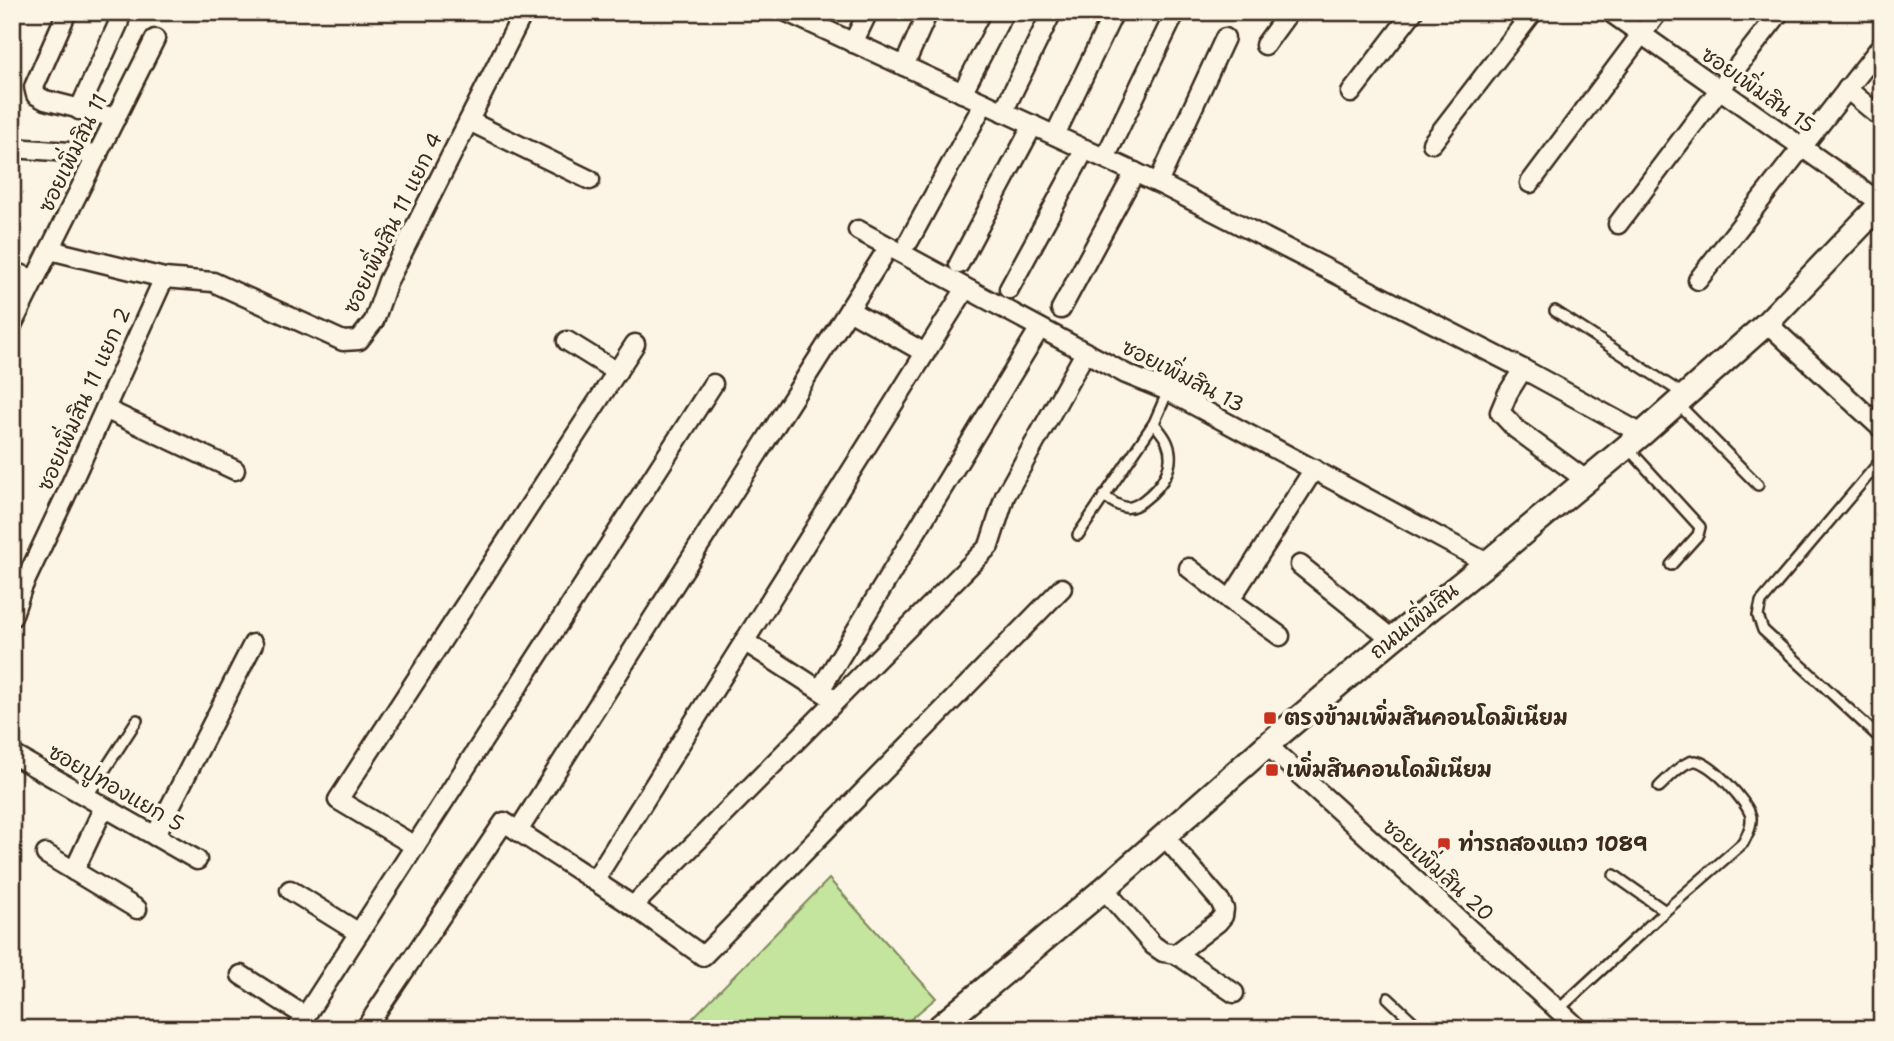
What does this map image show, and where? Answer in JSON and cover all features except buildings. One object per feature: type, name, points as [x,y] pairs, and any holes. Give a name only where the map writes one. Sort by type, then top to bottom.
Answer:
[{"type":"street","points":[[67,12],[34,87],[36,95],[79,110],[116,118]]},
{"type":"street","points":[[853,43],[868,12]]},
{"type":"street","points":[[904,66],[928,12]]},
{"type":"street","points":[[962,93],[1004,12]]},
{"type":"street","points":[[1003,111],[1052,12]]},
{"type":"street","points":[[1055,135],[1114,12]]},
{"type":"street","points":[[1265,45],[1289,12]]},
{"type":"street","points":[[1351,93],[1413,12]]},
{"type":"street","points":[[1432,143],[1533,12]]},
{"type":"street","name":"ซอยเพิ่มสิน 15","points":[[1610,12],[1881,203]]},
{"type":"street","points":[[1530,183],[1658,12]]},
{"type":"street","points":[[1618,224],[1780,12]]},
{"type":"street","points":[[1105,158],[1175,13]]},
{"type":"street","points":[[798,15],[853,43],[1158,183],[1523,369],[1634,441]]},
{"type":"street","points":[[79,110],[119,22]]},
{"type":"street","name":"ซอยเพิ่มสิน 11 แยก 4","points":[[50,250],[164,278],[213,282],[343,341],[359,340],[373,321],[388,281],[519,22]]},
{"type":"street","points":[[1158,183],[1225,38]]},
{"type":"street","name":"ซอยเพิ่มสิน 11","points":[[12,325],[155,39]]},
{"type":"street","points":[[1698,280],[1882,45]]},
{"type":"street","points":[[1847,89],[1877,114]]},
{"type":"street","points":[[909,241],[984,103]]},
{"type":"street","points":[[469,121],[590,180]]},
{"type":"street","points":[[959,264],[1033,125]]},
{"type":"street","points":[[12,148],[98,154]]},
{"type":"street","points":[[1009,289],[1085,149]]},
{"type":"street","points":[[1061,309],[1135,172]]},
{"type":"street","name":"ถนนเพิ่มสิน","points":[[937,1029],[1165,837],[1391,639],[1634,441],[1767,323],[1881,203]]},
{"type":"street","name":"ซอยเพิ่มสิน 13","points":[[858,230],[1126,374],[1168,391],[1487,563]]},
{"type":"street","points":[[518,831],[883,256]]},
{"type":"street","points":[[12,271],[35,279]]},
{"type":"street","name":"ซอยเพิ่มสิน 11 แยก 2","points":[[12,617],[22,588],[164,278]]},
{"type":"street","points":[[594,881],[961,296]]},
{"type":"street","points":[[849,310],[925,353]]},
{"type":"street","points":[[1767,323],[1882,429]]},
{"type":"street","points":[[820,690],[1035,336]]},
{"type":"street","points":[[567,341],[617,372]]},
{"type":"street","points":[[415,846],[338,800],[635,344]]},
{"type":"street","points":[[633,906],[989,546],[1005,496],[1081,360]]},
{"type":"street","points":[[1523,369],[1500,412],[1516,429],[1586,480]]},
{"type":"street","points":[[241,975],[301,1023],[713,384]]},
{"type":"street","points":[[105,409],[235,470]]},
{"type":"street","points":[[1230,600],[1314,470]]},
{"type":"street","points":[[1300,565],[1391,639]]},
{"type":"street","points":[[1189,569],[1280,636]]},
{"type":"street","points":[[365,1029],[504,822],[633,906],[703,956],[1062,588]]},
{"type":"street","points":[[744,641],[836,701]]},
{"type":"street","points":[[155,836],[253,644]]},
{"type":"street","name":"ซอยเพิ่มสิน 20","points":[[1267,745],[1579,1029]]},
{"type":"street","name":"ซอยปูทองแยก 5","points":[[12,754],[197,860]]},
{"type":"street","points":[[74,871],[104,807]]},
{"type":"street","points":[[1165,837],[1224,909],[1218,922],[1176,954]]},
{"type":"street","points":[[46,854],[137,909]]},
{"type":"street","points":[[1104,889],[1153,945],[1163,952],[1176,954],[1234,993]]},
{"type":"street","points":[[290,890],[359,933]]},
{"type":"lane","points":[[1555,311],[1681,399],[1758,485]]},
{"type":"lane","points":[[1078,535],[1154,423],[1168,391]]},
{"type":"lane","points":[[1104,496],[1123,507],[1131,508],[1156,491],[1168,473],[1170,457],[1167,442],[1154,423]]},
{"type":"lane","points":[[1634,441],[1700,527],[1698,535],[1671,565]]},
{"type":"lane","points":[[1882,459],[1761,602],[1758,616],[1763,630],[1882,740]]},
{"type":"lane","points":[[87,797],[136,720]]},
{"type":"lane","points":[[1558,1010],[1743,843],[1749,833],[1751,818],[1747,806],[1739,795],[1704,763],[1693,761],[1683,766],[1659,788]]},
{"type":"lane","points":[[1614,875],[1665,911]]},
{"type":"lane","points":[[1388,998],[1421,1029]]},
{"type":"green space","points":[[829,879],[936,998],[899,1029],[682,1029]]},
{"type":"place","name":"ตรงข้ามเพิ่มสินคอนโดมิเนียม","points":[[1270,718]]},
{"type":"place","name":"เพิ่มสินคอนโดมิเนียม","points":[[1272,770]]},
{"type":"place","name":"ท่ารถสองแถว 1089","points":[[1444,844]]}]
